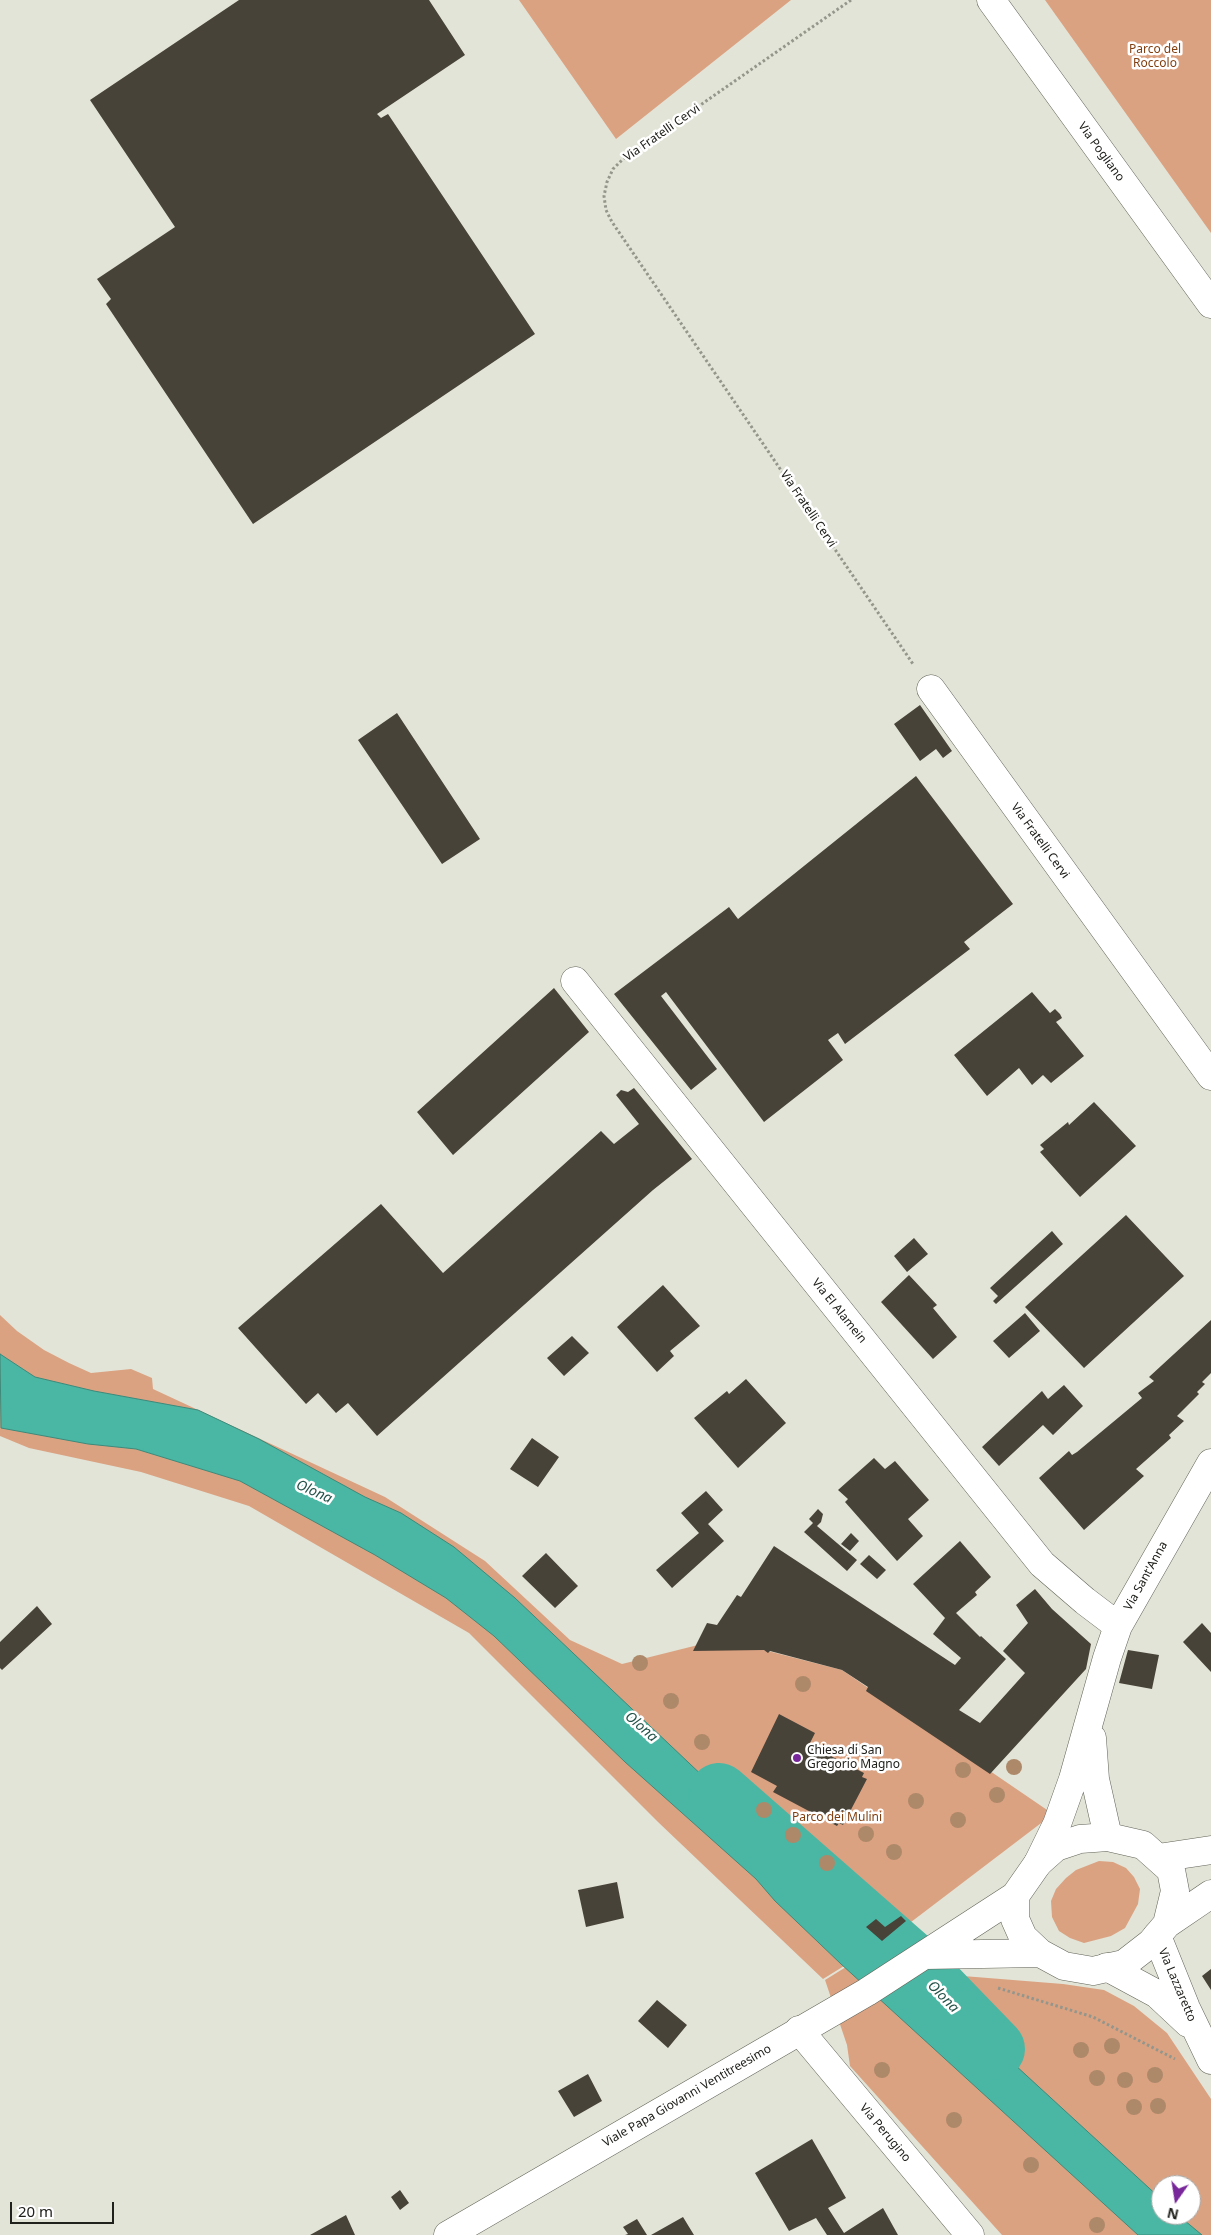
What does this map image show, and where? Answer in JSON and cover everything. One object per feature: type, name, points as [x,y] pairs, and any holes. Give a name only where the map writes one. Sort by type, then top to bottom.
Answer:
[{"type":"street","name":"Via Pogliano","points":[[991,0],[1211,304]]},
{"type":"street","name":"Via Fratelli Cervi","points":[[930,689],[1211,1076]]},
{"type":"street","name":"Via El Alamein","points":[[575,981],[1042,1564],[1118,1626]]},
{"type":"street","name":"Via Sant'Anna","points":[[1038,1863],[1057,1824],[1070,1788],[1118,1626],[1211,1464]]},
{"type":"street","name":"Via Sant'Anna","points":[[1097,1696],[1092,1741],[1095,1779],[1108,1838]]},
{"type":"street","points":[[1162,1930],[1175,1892],[1170,1870],[1143,1845],[1108,1838],[1080,1839],[1056,1848],[1038,1863],[1015,1896],[1015,1919],[1023,1938],[1040,1953],[1064,1966],[1092,1971],[1124,1964],[1151,1943],[1162,1930],[1211,1894]]},
{"type":"street","points":[[1158,1858],[1211,1850]]},
{"type":"street","name":"Viale Papa Giovanni Ventitreesimo","points":[[448,2235],[867,1992],[1015,1896]]},
{"type":"street","name":"Via Lazzaretto","points":[[1162,1930],[1198,2033],[1211,2060]]},
{"type":"street","points":[[925,1955],[1040,1953]]},
{"type":"street","name":"Via Lazzaretto","points":[[1107,1967],[1157,1994],[1198,2033]]},
{"type":"street","name":"Via Perugino","points":[[799,2030],[970,2235]]},
{"type":"path","name":"Via Fratelli Cervi","points":[[851,0],[623,159],[613,169],[606,182],[604,196],[606,210],[612,222],[930,689]]},
{"type":"path","points":[[990,1985],[1092,2017],[1177,2060]]},
{"type":"green space","points":[[519,0],[791,0],[616,139]]},
{"type":"green space","name":"Parco del Roccolo","points":[[1045,0],[1211,0],[1211,233]]},
{"type":"green space","name":"Parco dei Mulini","points":[[0,1315],[17,1331],[44,1350],[69,1363],[91,1373],[131,1369],[152,1378],[153,1389],[385,1497],[485,1561],[570,1640],[622,1664],[702,1644],[764,1650],[842,1670],[1053,1814],[894,1935],[823,1979],[658,1822],[469,1633],[249,1506],[141,1472],[29,1448],[0,1436]]},
{"type":"green space","points":[[1099,1861],[1113,1862],[1126,1868],[1134,1877],[1140,1889],[1138,1904],[1125,1928],[1111,1936],[1084,1943],[1070,1938],[1059,1931],[1052,1917],[1051,1901],[1056,1889],[1066,1878],[1076,1870]]},
{"type":"green space","points":[[896,1936],[958,1978],[963,1976],[1063,1984],[1104,1990],[1134,2006],[1167,2033],[1211,2099],[1211,2235],[1002,2235],[850,2066],[847,2045],[825,1980]]},
{"type":"water","points":[[0,1354],[35,1377],[94,1391],[198,1410],[259,1439],[365,1497],[401,1513],[454,1547],[515,1598],[805,1873],[942,1994],[1002,2053],[1151,2190],[1151,2225],[1190,2225],[1202,2235],[1138,2235],[841,1964],[775,1901],[756,1879],[625,1762],[494,1636],[446,1598],[375,1555],[240,1481],[136,1449],[88,1444],[1,1428]]},
{"type":"building","points":[[239,0],[429,0],[465,55],[377,114],[381,118],[388,114],[535,334],[253,524],[106,304],[111,299],[97,279],[175,227],[90,100]]},
{"type":"building","points":[[920,705],[952,751],[943,758],[936,749],[920,761],[894,724]]},
{"type":"building","points":[[397,713],[480,839],[442,864],[358,740]]},
{"type":"building","points":[[916,776],[1013,904],[964,942],[970,949],[845,1044],[838,1033],[828,1040],[843,1060],[764,1122],[666,992],[661,996],[717,1069],[691,1090],[614,994],[729,907],[738,919]]},
{"type":"building","points":[[554,988],[589,1032],[453,1155],[417,1112]]},
{"type":"building","points":[[1032,992],[1050,1013],[1055,1009],[1060,1014],[1062,1018],[1056,1022],[1084,1056],[1051,1083],[1043,1075],[1032,1085],[1019,1068],[987,1096],[954,1055]]},
{"type":"building","points":[[634,1088],[692,1159],[653,1190],[377,1436],[348,1403],[336,1413],[318,1393],[306,1404],[238,1328],[381,1204],[443,1273],[601,1131],[614,1144],[639,1124],[616,1095],[621,1090],[628,1092]]},
{"type":"building","points":[[1094,1102],[1136,1146],[1080,1197],[1040,1152],[1044,1149],[1040,1145],[1068,1122],[1069,1125]]},
{"type":"building","points":[[1126,1215],[1184,1276],[1084,1368],[1025,1307]]},
{"type":"building","points":[[1052,1231],[1063,1244],[996,1304],[993,1301],[998,1296],[990,1288]]},
{"type":"building","points":[[914,1238],[928,1254],[907,1272],[894,1256]]},
{"type":"building","points":[[909,1275],[937,1305],[933,1308],[957,1337],[933,1359],[881,1302]]},
{"type":"building","points":[[663,1285],[700,1326],[670,1351],[674,1356],[657,1372],[617,1327]]},
{"type":"building","points":[[1025,1313],[1040,1331],[1009,1358],[993,1341]]},
{"type":"building","points":[[1211,1320],[1211,1373],[1202,1382],[1205,1384],[1197,1392],[1199,1394],[1177,1416],[1184,1421],[1169,1435],[1171,1438],[1136,1469],[1144,1476],[1084,1530],[1039,1478],[1069,1451],[1072,1455],[1077,1452],[1142,1398],[1138,1393],[1154,1381],[1149,1377]]},
{"type":"building","points":[[572,1336],[589,1353],[564,1376],[547,1358]]},
{"type":"building","points":[[746,1379],[786,1423],[738,1468],[694,1418],[727,1391],[729,1394]]},
{"type":"building","points":[[1064,1385],[1083,1406],[1053,1435],[1043,1425],[999,1466],[982,1447],[1042,1391],[1048,1399]]},
{"type":"building","points":[[532,1438],[559,1457],[538,1487],[510,1469]]},
{"type":"building","points":[[874,1458],[885,1469],[895,1461],[929,1500],[908,1519],[923,1536],[897,1561],[845,1502],[848,1499],[838,1490]]},
{"type":"building","points":[[706,1491],[723,1510],[708,1524],[724,1541],[672,1588],[656,1570],[699,1533],[681,1513]]},
{"type":"building","points":[[818,1509],[823,1514],[821,1522],[817,1526],[857,1560],[847,1571],[804,1532],[813,1523],[809,1519]]},
{"type":"building","points":[[851,1533],[859,1541],[850,1551],[841,1544]]},
{"type":"building","points":[[960,1541],[991,1577],[975,1592],[977,1595],[956,1613],[1006,1659],[959,1710],[980,1723],[1025,1673],[1003,1651],[1028,1623],[1016,1605],[1035,1589],[1052,1609],[1091,1644],[1086,1669],[990,1774],[866,1691],[868,1687],[842,1670],[770,1651],[768,1653],[764,1650],[693,1651],[707,1623],[717,1625],[737,1595],[741,1597],[774,1546],[955,1665],[961,1658],[933,1634],[945,1618],[913,1584]]},
{"type":"building","points":[[546,1553],[578,1586],[555,1608],[522,1576]]},
{"type":"building","points":[[869,1555],[886,1570],[877,1579],[860,1564]]},
{"type":"building","points":[[37,1606],[52,1624],[2,1670],[0,1668],[0,1642]]},
{"type":"building","points":[[1202,1623],[1211,1633],[1211,1672],[1183,1642]]},
{"type":"building","points":[[1128,1650],[1159,1655],[1152,1689],[1119,1683]]},
{"type":"building","name":"Chiesa di San Gregorio Magno","points":[[779,1714],[815,1733],[809,1745],[864,1773],[862,1777],[867,1779],[843,1825],[839,1823],[837,1826],[773,1792],[777,1786],[751,1772]]},
{"type":"building","points":[[617,1882],[624,1918],[586,1927],[578,1890]]},
{"type":"building","points":[[901,1916],[906,1921],[882,1941],[866,1927],[876,1919],[885,1927]]},
{"type":"building","points":[[1211,1969],[1211,1990],[1202,1976]]},
{"type":"building","points":[[657,2000],[687,2025],[668,2048],[638,2021]]},
{"type":"building","points":[[588,2074],[602,2101],[574,2117],[558,2091]]},
{"type":"building","points":[[812,2139],[846,2198],[828,2208],[844,2233],[883,2208],[898,2235],[827,2235],[816,2218],[789,2231],[755,2173]]},
{"type":"building","points":[[400,2190],[409,2203],[400,2210],[391,2197]]},
{"type":"building","points":[[346,2215],[355,2235],[310,2235]]},
{"type":"building","points":[[683,2217],[694,2235],[651,2235]]},
{"type":"building","points":[[637,2219],[647,2235],[625,2235],[628,2234],[623,2227]]},
{"type":"waterway","name":"Olona","points":[[719,1794],[906,1958],[994,2049]]},
{"type":"place","name":"Chiesa di San Gregorio Magno","points":[[797,1758]]}]
